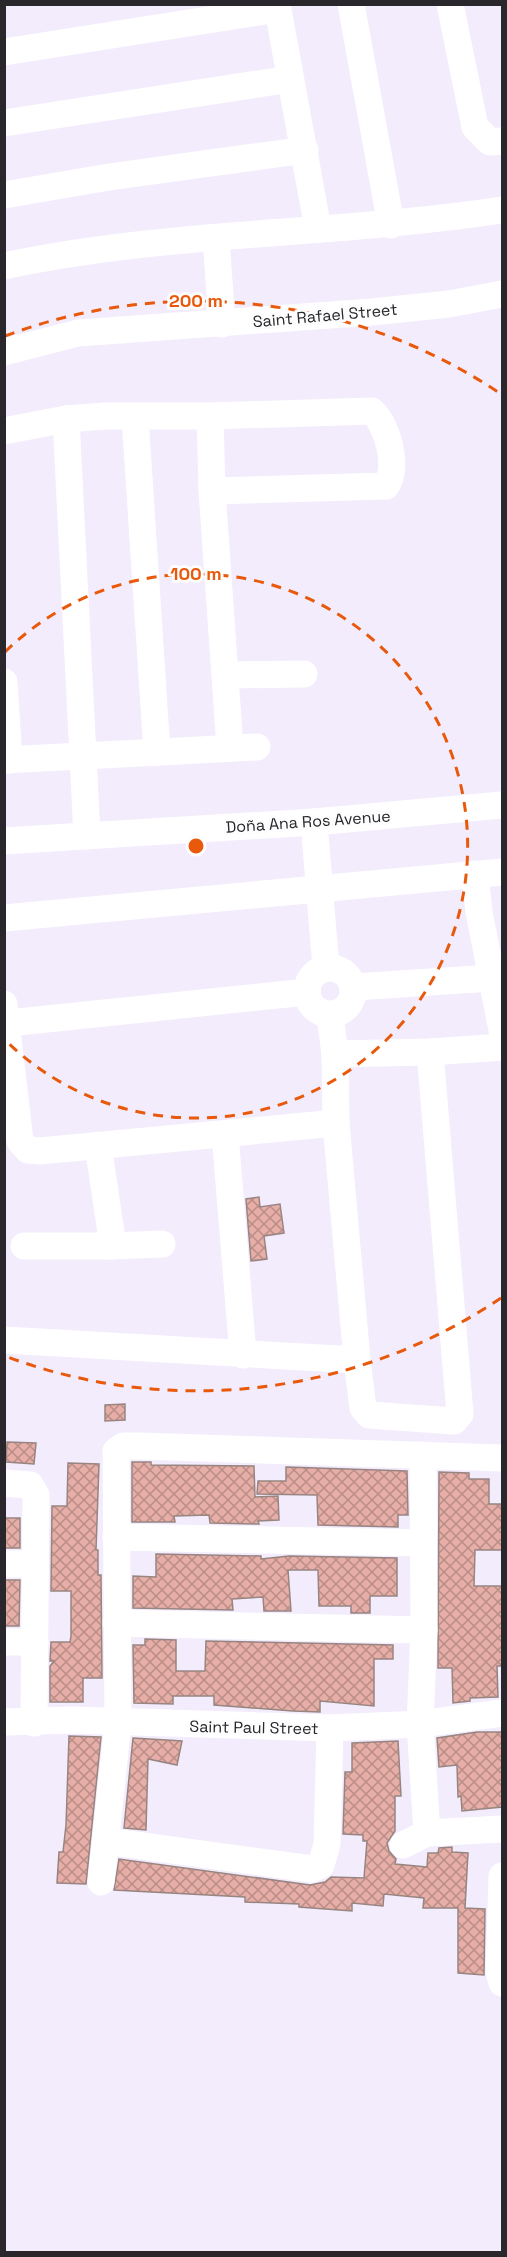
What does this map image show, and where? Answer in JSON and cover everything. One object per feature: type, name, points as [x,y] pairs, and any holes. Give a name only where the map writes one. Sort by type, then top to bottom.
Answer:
[{"type":"street","points":[[351,4],[391,225]]},
{"type":"street","points":[[450,4],[475,127],[490,142],[502,141]]},
{"type":"street","points":[[4,52],[277,7],[318,229]]},
{"type":"street","points":[[4,123],[290,79]]},
{"type":"street","points":[[4,195],[109,177],[305,150]]},
{"type":"street","points":[[4,266],[68,253],[318,229],[391,225],[502,210]]},
{"type":"street","points":[[216,238],[222,324]]},
{"type":"street","name":"Saint Rafael Street","points":[[4,352],[78,333],[372,312],[449,304],[502,294]]},
{"type":"street","points":[[4,431],[66,419],[105,416],[210,416],[372,411],[384,427],[392,470],[391,479],[386,486],[212,491]]},
{"type":"street","points":[[210,416],[212,491],[227,675],[230,748]]},
{"type":"street","points":[[135,417],[157,752]]},
{"type":"street","points":[[66,419],[87,836]]},
{"type":"street","points":[[227,675],[304,674]]},
{"type":"street","points":[[4,682],[7,760],[257,747]]},
{"type":"street","name":"Doña Ana Ros Avenue","points":[[4,841],[314,822],[502,805]]},
{"type":"street","points":[[314,822],[322,889],[326,968]]},
{"type":"street","points":[[4,918],[502,872]]},
{"type":"street","points":[[475,874],[491,911],[492,978],[502,1030]]},
{"type":"street","points":[[326,968],[339,969],[344,972],[349,976],[354,987],[353,998],[348,1006],[340,1013],[330,1015],[318,1011],[310,1003],[307,992],[309,981],[316,972],[326,968]]},
{"type":"street","points":[[354,987],[492,978]]},
{"type":"street","points":[[307,992],[6,1013],[20,1141],[24,1147],[40,1151],[336,1123]]},
{"type":"street","points":[[330,1015],[335,1054],[336,1123],[363,1408],[369,1415],[450,1422],[459,1416],[430,1052]]},
{"type":"street","points":[[335,1054],[430,1052],[502,1047]]},
{"type":"street","points":[[225,1134],[243,1355]]},
{"type":"street","points":[[98,1145],[113,1246]]},
{"type":"street","points":[[24,1246],[162,1244]]},
{"type":"street","points":[[4,1340],[357,1360]]},
{"type":"street","points":[[101,1882],[118,1723],[116,1451],[123,1446],[502,1458]]},
{"type":"street","points":[[423,1455],[424,1630],[420,1724],[428,1833]]},
{"type":"street","points":[[4,1483],[21,1484],[33,1489],[34,1723]]},
{"type":"street","points":[[116,1537],[422,1543]]},
{"type":"street","points":[[4,1564],[35,1564]]},
{"type":"street","points":[[116,1623],[424,1630]]},
{"type":"street","points":[[4,1642],[35,1642]]},
{"type":"street","name":"Saint Paul Street","points":[[4,1722],[34,1723],[72,1720],[330,1728],[420,1724],[502,1713]]},
{"type":"street","points":[[106,1840],[312,1869],[321,1865],[327,1844],[330,1728]]},
{"type":"street","points":[[403,1845],[428,1833],[502,1829]]},
{"type":"street","points":[[502,1876],[499,1972],[502,1983]]},
{"type":"building","points":[[259,1197],[260,1207],[280,1204],[284,1233],[264,1236],[267,1259],[251,1261],[246,1199]]},
{"type":"building","points":[[125,1404],[125,1420],[105,1421],[105,1405]]},
{"type":"building","points":[[7,1442],[36,1443],[34,1464],[6,1462]]},
{"type":"building","points":[[132,1462],[151,1462],[151,1465],[254,1466],[255,1497],[278,1496],[279,1520],[258,1521],[259,1524],[210,1523],[209,1515],[174,1516],[175,1522],[132,1522]]},
{"type":"building","points":[[68,1463],[99,1464],[96,1550],[98,1550],[98,1575],[101,1575],[102,1678],[83,1678],[83,1702],[50,1702],[50,1666],[54,1661],[50,1661],[51,1642],[70,1642],[71,1636],[71,1591],[51,1591],[52,1506],[67,1506]]},
{"type":"building","points":[[286,1467],[407,1471],[408,1515],[398,1515],[398,1527],[318,1525],[317,1495],[257,1494],[258,1481],[286,1481]]},
{"type":"building","points":[[439,1472],[469,1473],[469,1479],[489,1479],[489,1504],[501,1504],[502,1550],[475,1550],[474,1586],[502,1586],[502,1666],[497,1666],[498,1697],[470,1698],[470,1701],[453,1703],[452,1668],[438,1668]]},
{"type":"building","points":[[4,1518],[20,1518],[20,1548],[4,1548]]},
{"type":"building","points":[[156,1554],[261,1556],[261,1559],[289,1556],[397,1558],[397,1596],[370,1596],[370,1613],[351,1613],[351,1606],[319,1606],[318,1570],[288,1570],[291,1611],[264,1611],[263,1597],[232,1599],[233,1610],[133,1608],[133,1576],[156,1577]]},
{"type":"building","points":[[4,1580],[20,1580],[19,1626],[4,1626]]},
{"type":"building","points":[[145,1639],[176,1640],[176,1671],[205,1671],[206,1641],[393,1645],[393,1659],[374,1659],[374,1706],[320,1701],[320,1712],[293,1711],[214,1705],[214,1696],[173,1696],[173,1704],[134,1703],[133,1645],[145,1645]]},
{"type":"building","points":[[477,1732],[502,1732],[502,1807],[462,1811],[461,1796],[458,1797],[457,1765],[439,1767],[437,1738]]},
{"type":"building","points":[[69,1736],[101,1737],[86,1884],[57,1883],[59,1852],[63,1852],[66,1825]]},
{"type":"building","points":[[133,1738],[182,1741],[177,1765],[148,1759],[146,1830],[124,1828]]},
{"type":"building","points":[[398,1741],[401,1796],[395,1796],[395,1831],[387,1843],[389,1851],[396,1859],[395,1864],[427,1867],[428,1853],[438,1853],[439,1848],[452,1847],[452,1852],[468,1853],[465,1908],[485,1909],[484,1975],[458,1973],[458,1908],[423,1908],[424,1898],[384,1894],[383,1906],[352,1903],[352,1911],[299,1907],[299,1904],[245,1902],[245,1897],[114,1890],[119,1859],[310,1885],[325,1882],[331,1877],[364,1878],[367,1841],[363,1841],[363,1835],[343,1834],[345,1772],[352,1772],[352,1743]]}]
